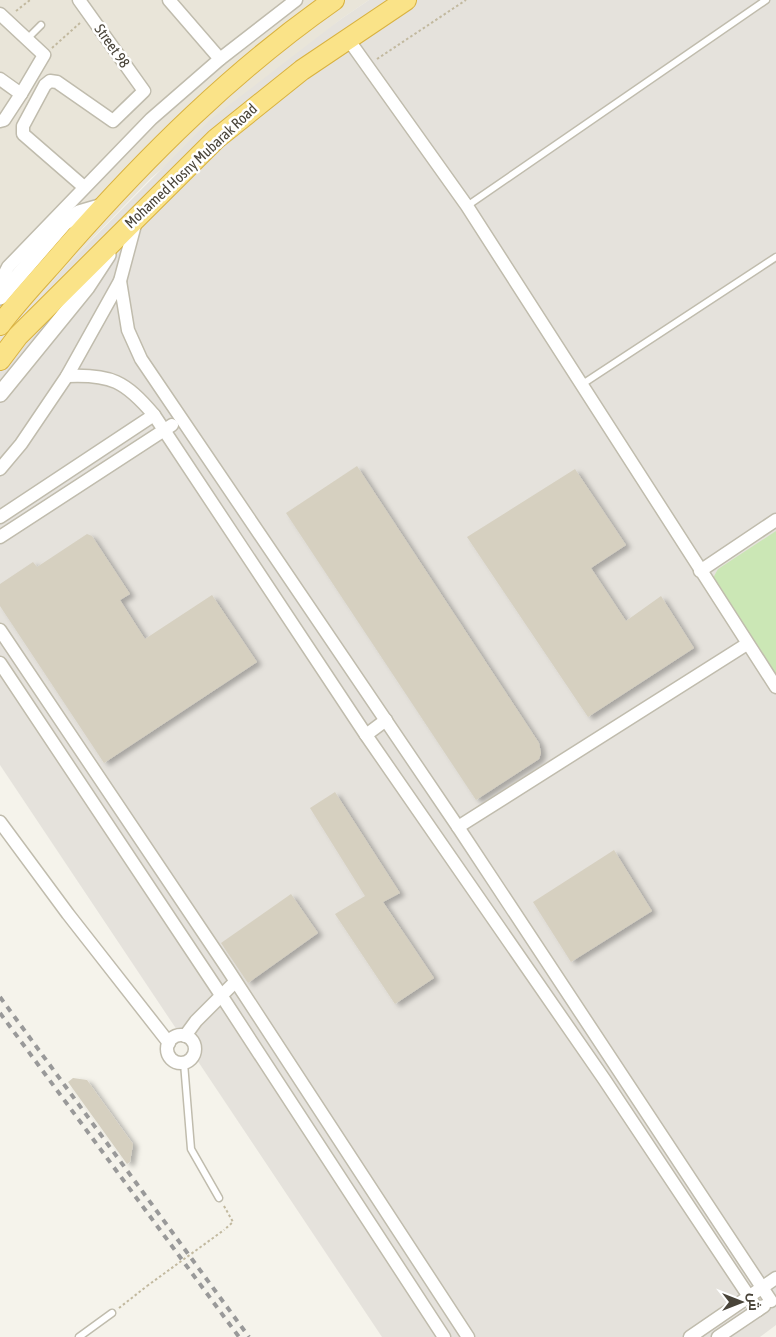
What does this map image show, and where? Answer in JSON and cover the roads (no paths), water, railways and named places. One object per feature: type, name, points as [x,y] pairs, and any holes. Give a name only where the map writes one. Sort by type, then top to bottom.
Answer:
[{"type":"highway","name":"Mohamed Hosny Mubarak Road","points":[[0,325],[103,206],[155,150],[210,98],[269,48],[334,0]]},
{"type":"highway","name":"Mohamed Hosny Mubarak Road","points":[[0,360],[18,336],[120,232],[216,139],[258,103],[406,0]]},
{"type":"street","name":"Street 98","points":[[79,0],[144,91],[113,121],[57,82],[50,82],[45,85],[23,126],[23,134],[84,187]]},
{"type":"street","points":[[170,0],[220,59]]},
{"type":"street","points":[[1,293],[4,275],[8,267],[151,119],[220,59],[295,0]]},
{"type":"street","points":[[0,121],[4,120],[44,55],[3,17]]},
{"type":"street","points":[[348,39],[467,206],[776,687]]},
{"type":"street","points":[[0,79],[21,94]]},
{"type":"street","points":[[1,293],[64,223],[79,213],[103,206]]},
{"type":"street","points":[[0,469],[21,444],[67,376],[120,281],[137,216]]},
{"type":"street","points":[[0,394],[86,287],[106,260],[120,232]]},
{"type":"street","points":[[120,281],[128,330],[135,348],[181,420],[386,720],[763,1287],[774,1300],[718,1337]]},
{"type":"street","points":[[67,376],[92,374],[114,380],[140,398],[154,415],[366,735],[604,1078],[758,1310]]},
{"type":"street","points":[[0,517],[154,415]]},
{"type":"street","points":[[0,537],[181,420]]},
{"type":"street","points":[[700,571],[776,520]]},
{"type":"street","points":[[296,630],[315,616]]},
{"type":"street","points":[[0,630],[235,982],[468,1337]]},
{"type":"street","points":[[458,827],[747,644]]},
{"type":"street","points":[[0,663],[221,995],[444,1337]]},
{"type":"street","points":[[366,735],[386,720]]},
{"type":"street","points":[[0,822],[68,914],[169,1042],[169,1056],[175,1062],[184,1063],[191,1058],[195,1050],[193,1043],[185,1036],[175,1036],[169,1042]]},
{"type":"street","points":[[475,893],[493,881]]},
{"type":"street","points":[[185,1036],[235,982]]},
{"type":"street","points":[[324,1152],[339,1141]]},
{"type":"street","points":[[690,1337],[776,1278]]},
{"type":"lane","points":[[467,206],[766,0]]},
{"type":"lane","points":[[27,39],[42,25]]},
{"type":"lane","points":[[581,385],[776,257]]},
{"type":"lane","points":[[184,1063],[188,1135],[191,1149],[219,1198]]},
{"type":"lane","points":[[80,1337],[112,1313]]},
{"type":"railway","points":[[0,997],[249,1337]]},
{"type":"railway","points":[[0,1013],[239,1337]]}]
